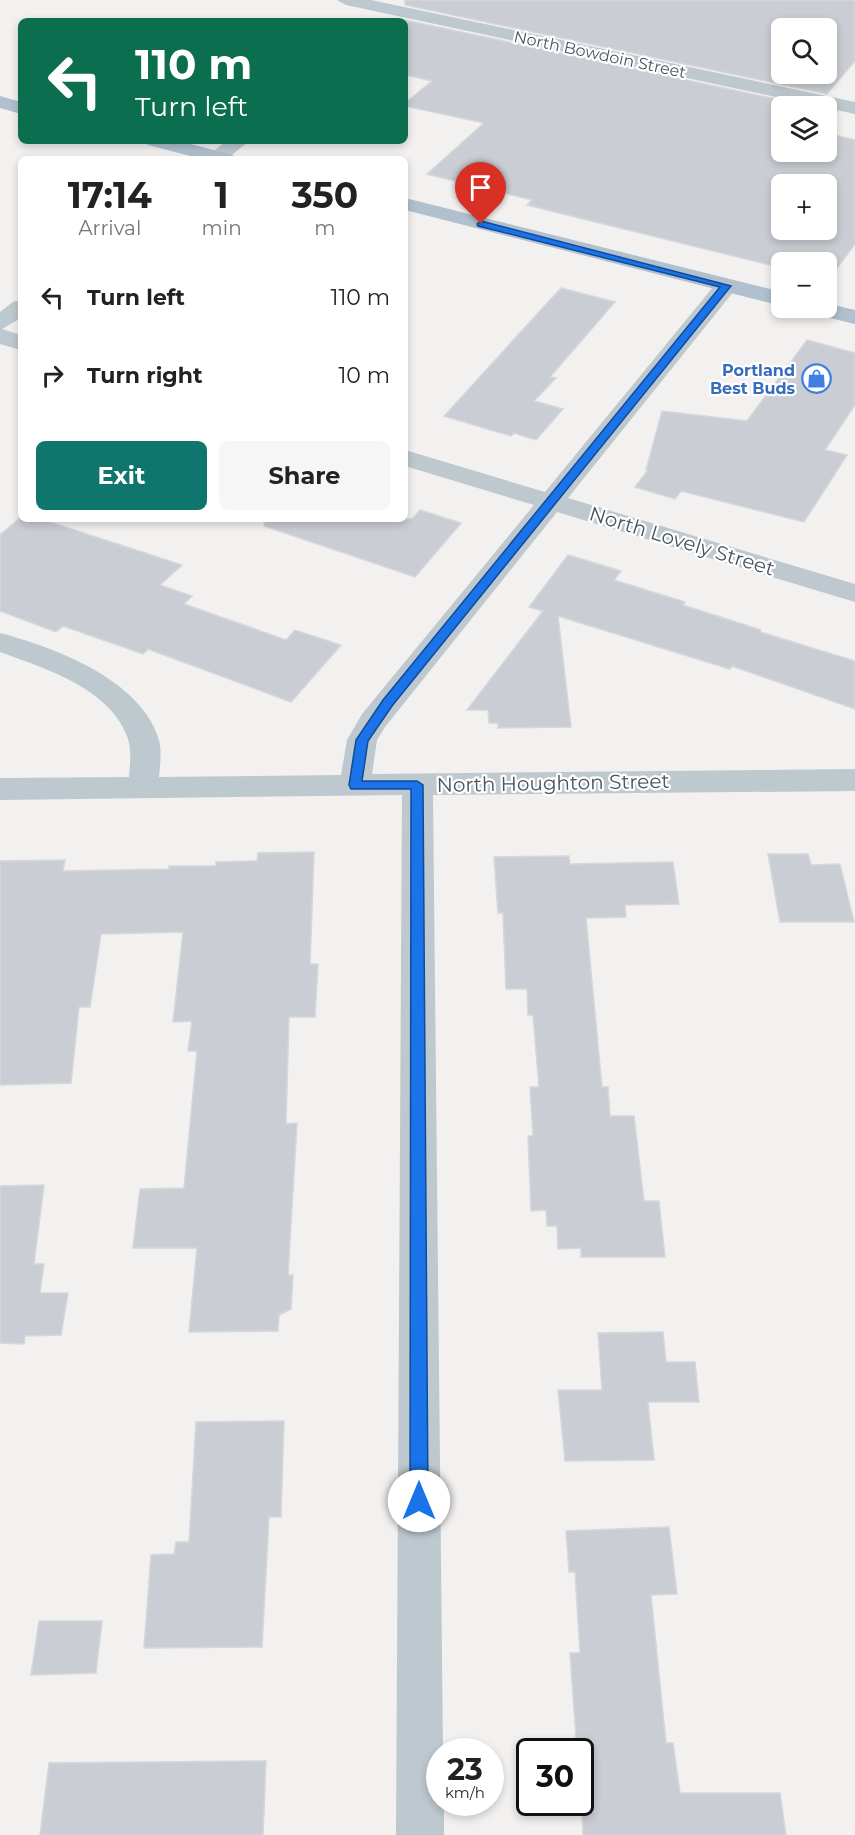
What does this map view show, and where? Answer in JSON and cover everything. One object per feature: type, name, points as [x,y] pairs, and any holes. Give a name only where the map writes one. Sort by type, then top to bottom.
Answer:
[{"type":"main road","points":[[0,102],[18,107]]},
{"type":"main road","points":[[165,144],[211,156]]},
{"type":"main road","points":[[408,205],[771,296]]},
{"type":"main road","points":[[837,313],[855,317]]},
{"type":"street","name":"North Bowdoin Street","points":[[346,0],[400,17]]},
{"type":"street","points":[[400,17],[423,0]]},
{"type":"street","name":"North Bowdoin Street","points":[[408,19],[855,108]]},
{"type":"street","points":[[221,156],[235,144]]},
{"type":"street","points":[[355,785],[362,740],[373,721],[726,286]]},
{"type":"street","points":[[0,323],[18,309]]},
{"type":"street","points":[[0,336],[18,342]]},
{"type":"street","name":"North Lovely Street","points":[[408,459],[855,593]]},
{"type":"street","points":[[0,642],[58,665],[117,698],[136,719],[143,738],[146,752],[143,787]]},
{"type":"street","name":"North Houghton Street","points":[[0,789],[855,780]]},
{"type":"street","points":[[417,785],[420,1835]]},
{"type":"building","points":[[405,0],[855,0],[855,61],[837,82],[837,18],[771,18],[771,82],[405,5]]},
{"type":"building","points":[[408,21],[771,98],[771,162],[837,162],[837,136],[855,140],[855,244],[837,268],[837,252],[771,252],[771,265],[527,205],[532,200],[427,174],[484,123],[408,107],[408,101],[432,81],[408,76]]},
{"type":"building","points":[[780,84],[835,84],[827,94]]},
{"type":"building","points":[[561,288],[615,302],[550,377],[556,378],[534,401],[563,409],[536,440],[514,433],[511,436],[444,416]]},
{"type":"building","points":[[807,340],[855,353],[855,405],[825,450],[847,455],[804,522],[681,491],[675,499],[635,487],[648,470],[646,470],[662,411],[747,421]]},
{"type":"building","points":[[420,510],[461,523],[415,577],[264,526],[265,522],[408,522],[408,519],[412,519]]},
{"type":"building","points":[[18,520],[18,522],[50,522],[182,565],[160,585],[192,596],[184,604],[286,640],[295,630],[341,645],[291,702],[148,649],[143,654],[63,626],[56,632],[0,611],[0,535]]},
{"type":"building","points":[[568,555],[621,571],[614,580],[685,602],[683,605],[761,630],[760,632],[855,661],[855,709],[732,666],[730,669],[558,616],[571,727],[498,728],[498,723],[489,723],[488,710],[467,710],[543,611],[529,607]]},
{"type":"building","points":[[314,852],[310,964],[318,964],[315,1017],[289,1017],[286,1124],[297,1123],[288,1275],[293,1275],[291,1309],[279,1315],[278,1331],[189,1332],[197,1248],[133,1248],[140,1189],[184,1188],[197,1051],[188,1051],[192,1021],[173,1022],[183,932],[101,934],[90,1007],[79,1007],[71,1083],[0,1085],[0,861],[65,860],[63,871],[169,869],[169,866],[216,866],[216,862],[257,861],[258,853]]},
{"type":"building","points":[[768,854],[808,854],[811,865],[840,864],[854,922],[780,922]]},
{"type":"building","points":[[569,856],[570,864],[673,862],[679,904],[625,905],[626,917],[586,918],[602,1087],[608,1087],[610,1116],[634,1116],[644,1201],[659,1201],[665,1257],[581,1257],[581,1248],[558,1249],[557,1226],[547,1226],[546,1210],[531,1211],[528,1136],[533,1136],[530,1087],[539,1087],[533,1015],[528,1015],[527,989],[506,989],[503,913],[498,913],[494,857]]},
{"type":"building","points":[[44,1185],[34,1264],[44,1264],[40,1293],[68,1293],[61,1335],[25,1336],[24,1344],[0,1343],[0,1186]]},
{"type":"building","points":[[663,1332],[666,1362],[695,1362],[699,1402],[648,1402],[654,1460],[565,1461],[558,1390],[602,1390],[598,1333]]},
{"type":"building","points":[[284,1421],[281,1517],[269,1517],[262,1647],[144,1648],[151,1555],[174,1554],[176,1542],[189,1542],[196,1422]]},
{"type":"building","points":[[669,1527],[677,1594],[651,1595],[666,1743],[673,1743],[680,1793],[780,1793],[786,1835],[583,1835],[582,1816],[594,1816],[594,1738],[576,1738],[570,1653],[580,1653],[575,1572],[569,1572],[566,1531]]},
{"type":"building","points":[[39,1621],[102,1621],[96,1673],[31,1675]]},
{"type":"building","points":[[266,1761],[263,1835],[40,1835],[49,1763]]},
{"type":"place","name":"Portland Best Buds","points":[[816,379]]},
{"type":"route","points":[[419,1501],[417,785],[355,785],[362,740],[373,721],[726,286],[481,224]]}]
